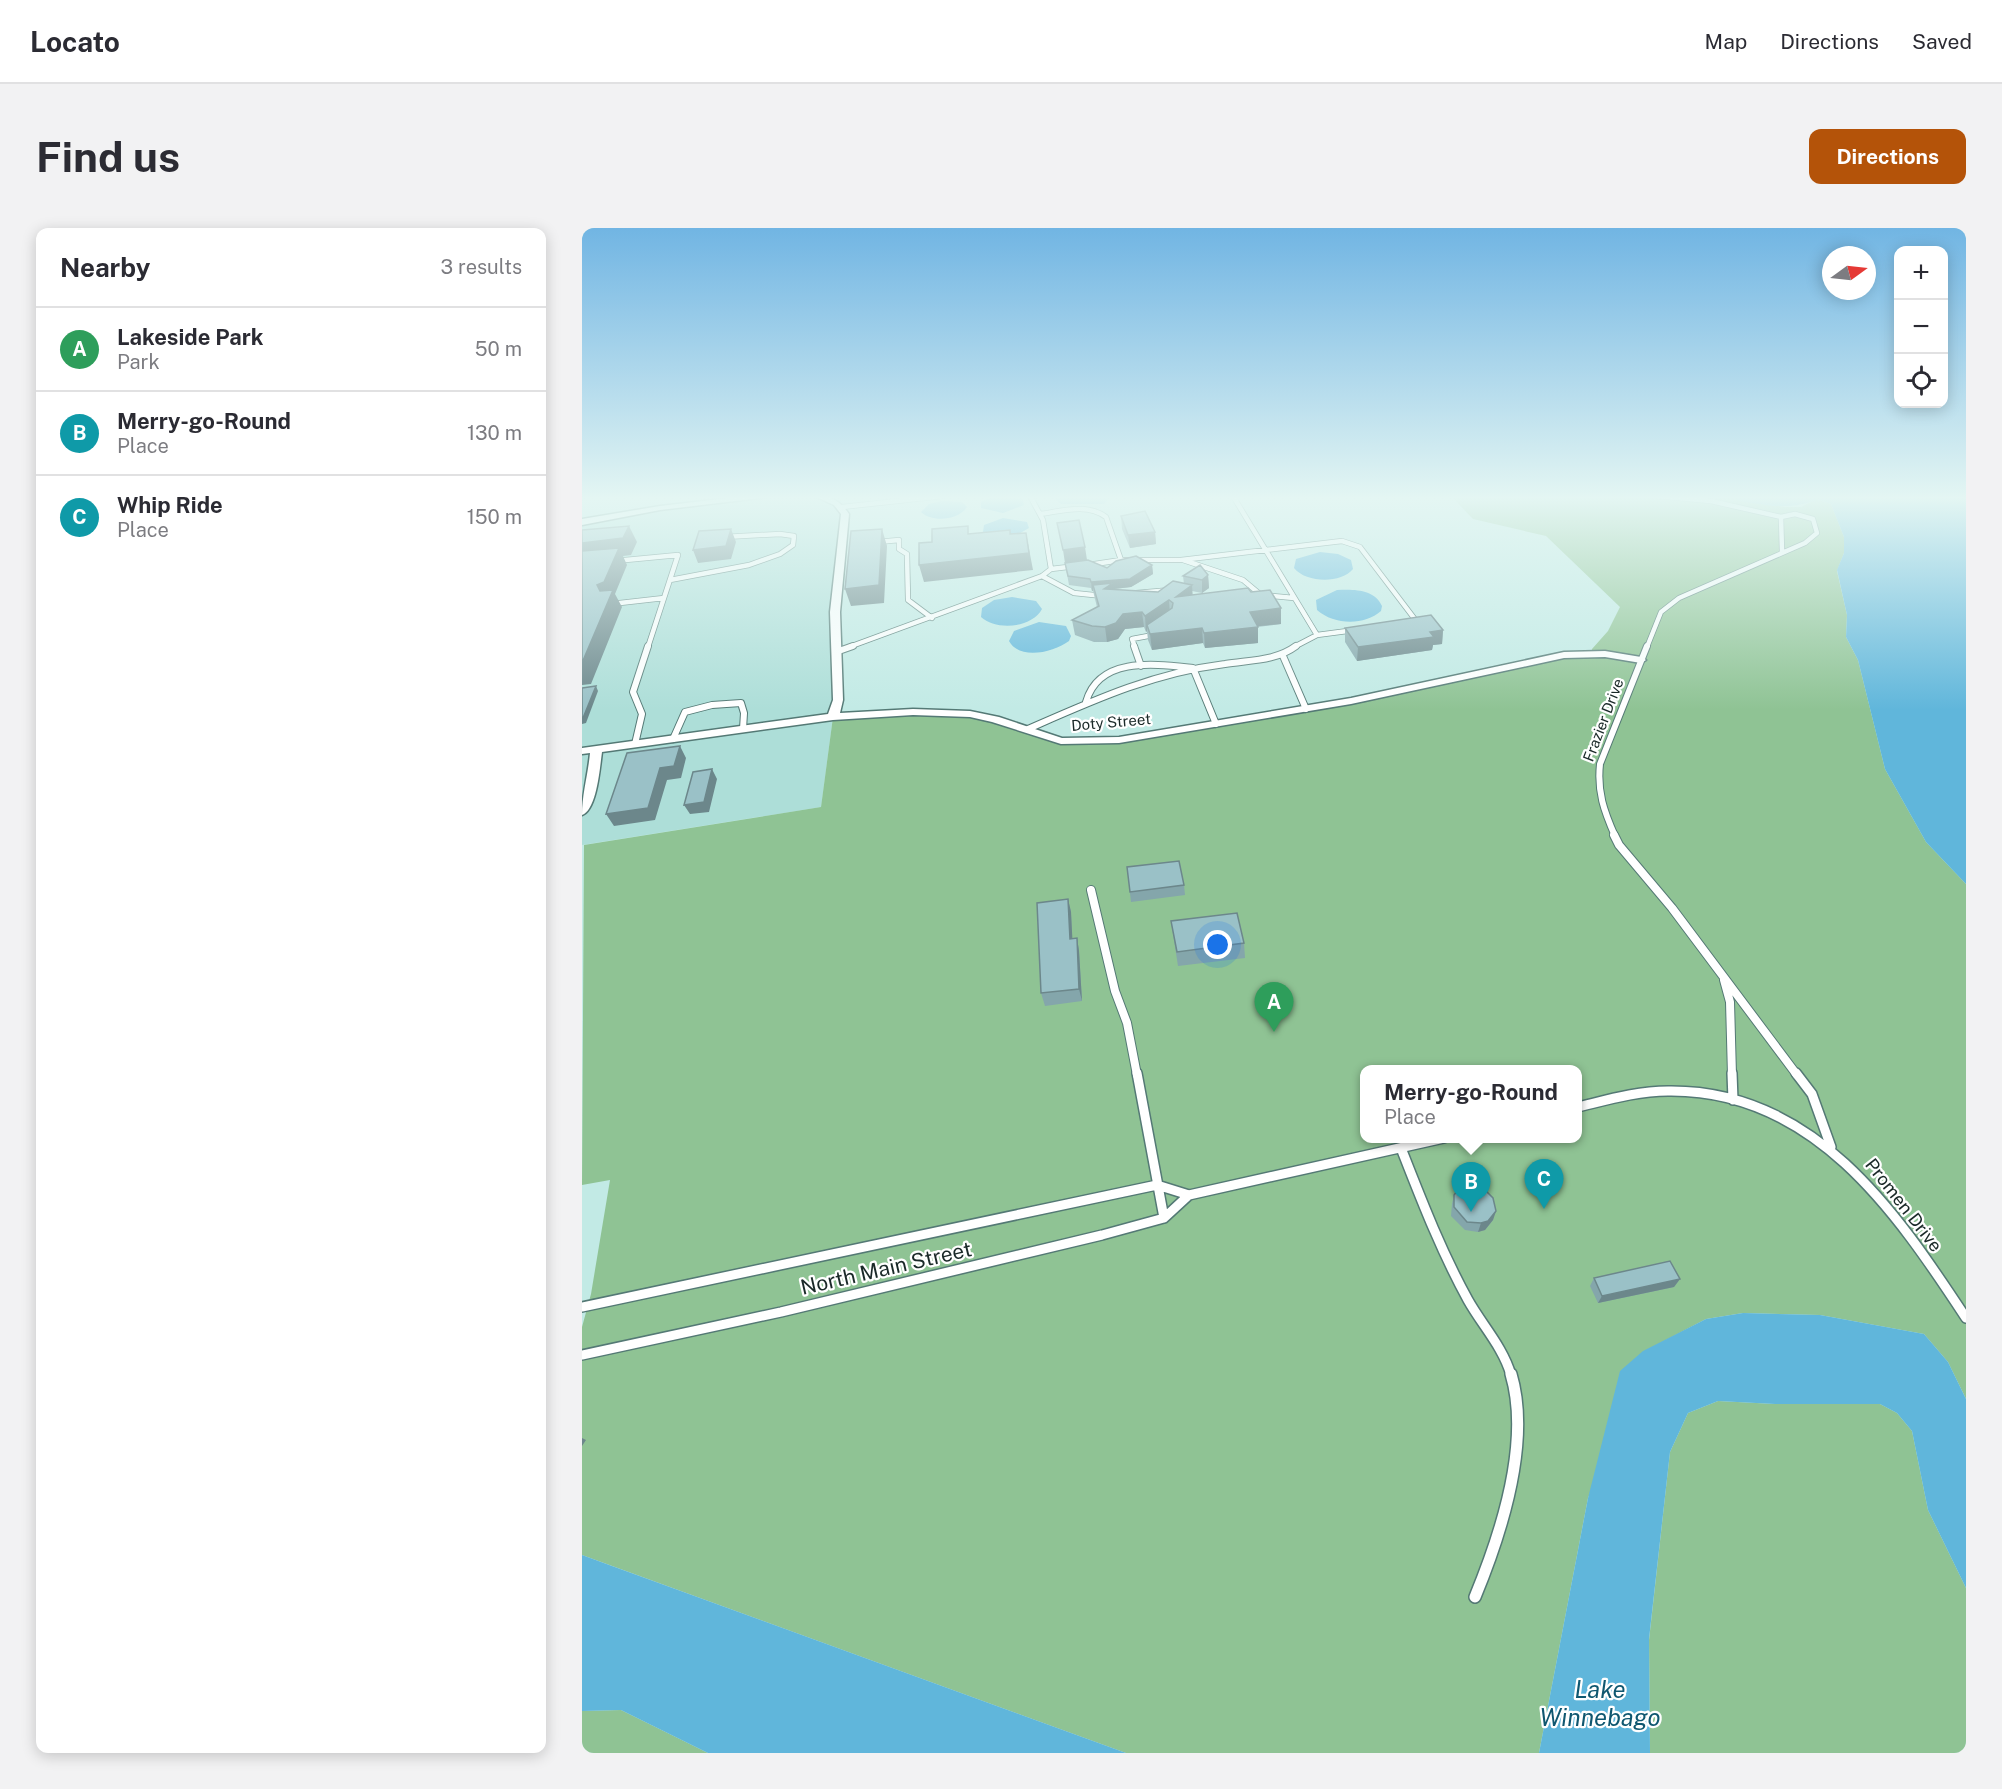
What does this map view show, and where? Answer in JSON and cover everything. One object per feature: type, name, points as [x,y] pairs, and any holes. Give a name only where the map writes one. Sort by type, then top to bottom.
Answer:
[{"type":"street","points":[[833,717],[838,700],[835,612],[839,567]]},
{"type":"street","name":"Doty Street","points":[[582,751],[833,717],[945,712],[995,719],[1061,741],[1097,741],[1306,709],[1564,655],[1605,654],[1641,660]]},
{"type":"street","points":[[582,811],[593,781],[596,749]]},
{"type":"lane","points":[[634,744],[642,714],[633,692],[674,567]]},
{"type":"lane","points":[[670,580],[699,572],[739,567]]},
{"type":"lane","points":[[907,567],[908,600],[932,618]]},
{"type":"lane","points":[[836,652],[932,618],[1042,576],[1051,568],[1058,567]]},
{"type":"lane","points":[[1203,567],[1243,580],[1261,595]]},
{"type":"lane","points":[[1275,567],[1317,635]]},
{"type":"lane","points":[[1375,567],[1417,622],[1406,623]]},
{"type":"lane","name":"Frazier Drive","points":[[1748,567],[1670,604],[1658,617],[1600,764],[1598,784],[1601,805],[1619,845],[1723,975],[1812,1094],[1831,1147]]},
{"type":"lane","points":[[1042,576],[1074,593],[1116,595]]},
{"type":"lane","points":[[1127,594],[1162,589],[1179,591]]},
{"type":"lane","points":[[1250,597],[1261,595],[1294,598]]},
{"type":"lane","points":[[610,604],[664,598]]},
{"type":"lane","points":[[1141,666],[1132,639],[1148,636],[1164,624]]},
{"type":"lane","points":[[1028,729],[1124,687],[1193,668],[1282,656],[1299,643],[1317,635],[1361,629]]},
{"type":"lane","points":[[1282,656],[1306,709]]},
{"type":"lane","points":[[1086,702],[1087,694],[1094,682],[1104,675],[1158,664],[1193,668]]},
{"type":"lane","points":[[1193,668],[1216,724]]},
{"type":"lane","points":[[673,739],[685,712],[694,708],[728,703],[741,703],[744,713],[742,729]]},
{"type":"lane","points":[[1091,890],[1115,991],[1127,1023],[1164,1218]]},
{"type":"lane","name":"Frazier Drive","points":[[1723,975],[1730,1002],[1733,1100]]},
{"type":"lane","points":[[1582,1106],[1659,1090],[1695,1092],[1733,1100]]},
{"type":"lane","name":"Promen Drive","points":[[1733,1100],[1777,1115],[1831,1147],[1855,1168],[1898,1218],[1966,1318]]},
{"type":"lane","name":"North Main Street","points":[[582,1355],[804,1307],[1164,1218],[1189,1196],[1422,1143]]},
{"type":"lane","points":[[1401,1148],[1437,1240],[1470,1304],[1503,1353],[1514,1382],[1517,1411],[1506,1507],[1489,1568],[1475,1598]]},
{"type":"lane","points":[[1157,1185],[1189,1196]]},
{"type":"lane","name":"North Main Street","points":[[582,1307],[1157,1185]]},
{"type":"shaded area","points":[[582,567],[839,567],[833,717],[821,807],[582,845]]},
{"type":"green space","points":[[1578,567],[1838,567],[1837,571],[1847,615],[1846,637],[1858,660],[1885,769],[1926,842],[1966,884],[1966,1399],[1948,1362],[1924,1334],[1820,1315],[1743,1313],[1706,1319],[1643,1352],[1588,1498],[1539,1753],[1126,1753],[582,1555],[582,1327],[591,1294],[610,1180],[582,1185],[584,845],[821,807],[833,717],[913,712],[970,714],[1050,738],[1097,742],[1247,720],[1547,658],[1591,654],[1592,649],[1608,631],[1620,607]]},
{"type":"green space","points":[[1718,1401],[1775,1404],[1880,1404],[1897,1413],[1912,1431],[1928,1510],[1966,1588],[1966,1753],[1650,1753],[1649,1640],[1670,1452],[1688,1413]]},
{"type":"green space","points":[[621,1710],[708,1753],[582,1753],[582,1711]]},
{"type":"water","points":[[1353,567],[1353,569],[1348,574],[1324,580],[1307,577],[1294,568]]},
{"type":"water","points":[[1838,567],[1966,567],[1966,884],[1926,842],[1885,769],[1858,660],[1846,637],[1847,615]]},
{"type":"water","points":[[1337,590],[1369,593],[1379,600],[1382,606],[1381,611],[1358,621],[1332,619],[1317,610],[1316,600]]},
{"type":"water","points":[[1012,597],[1036,601],[1042,609],[1022,624],[1004,626],[981,617],[982,608],[994,600]]},
{"type":"water","points":[[1039,622],[1066,626],[1071,636],[1069,641],[1046,651],[1029,653],[1014,647],[1009,641],[1014,631]]},
{"type":"water","name":"Lake Winnebago","points":[[1743,1313],[1820,1315],[1924,1334],[1948,1362],[1966,1399],[1966,1588],[1928,1510],[1912,1431],[1897,1413],[1880,1404],[1775,1404],[1718,1401],[1688,1413],[1670,1452],[1649,1639],[1650,1753],[1539,1753],[1588,1498],[1620,1371],[1643,1351],[1706,1319]]},
{"type":"water","points":[[582,1555],[1126,1753],[708,1753],[621,1710],[582,1711]]},
{"type":"building","points":[[582,567],[611,567],[604,582],[597,585],[600,591],[613,590],[582,663]]},
{"type":"building","points":[[847,567],[880,567],[879,585],[845,589]]},
{"type":"building","points":[[1066,567],[1149,567],[1130,579],[1091,582],[1090,579],[1068,576]]},
{"type":"building","points":[[1197,567],[1202,567],[1208,575],[1202,580],[1183,576]]},
{"type":"building","points":[[1173,581],[1192,585],[1176,597],[1248,588],[1251,592],[1270,590],[1281,608],[1250,612],[1258,627],[1204,633],[1202,628],[1150,634],[1147,625],[1172,608],[1173,603],[1169,600],[1145,616],[1142,612],[1123,614],[1116,623],[1105,627],[1072,620],[1099,606],[1093,585],[1113,583],[1104,589],[1158,592]]},
{"type":"building","points":[[1431,615],[1443,630],[1430,632],[1434,637],[1358,647],[1345,628]]},
{"type":"building","points":[[596,686],[583,718],[582,718],[582,688]]},
{"type":"building","points":[[680,746],[674,766],[660,768],[648,808],[606,814],[627,753]]},
{"type":"building","points":[[712,769],[704,802],[684,805],[693,772]]},
{"type":"building","points":[[1179,861],[1184,885],[1130,892],[1127,867]]},
{"type":"building","points":[[1068,899],[1070,939],[1077,938],[1079,989],[1041,993],[1037,903]]},
{"type":"building","points":[[1237,913],[1244,943],[1177,952],[1171,921]]},
{"type":"building","points":[[1468,1186],[1483,1188],[1493,1198],[1496,1211],[1488,1221],[1467,1222],[1454,1207],[1454,1195]]},
{"type":"building","points":[[1670,1261],[1680,1279],[1602,1296],[1594,1278]]},
{"type":"place","name":"Lakeside Park","points":[[1274,1032]]},
{"type":"place","name":"Whip Ride","points":[[1544,1209]]},
{"type":"place","name":"Merry-go-Round","points":[[1471,1212]]}]
